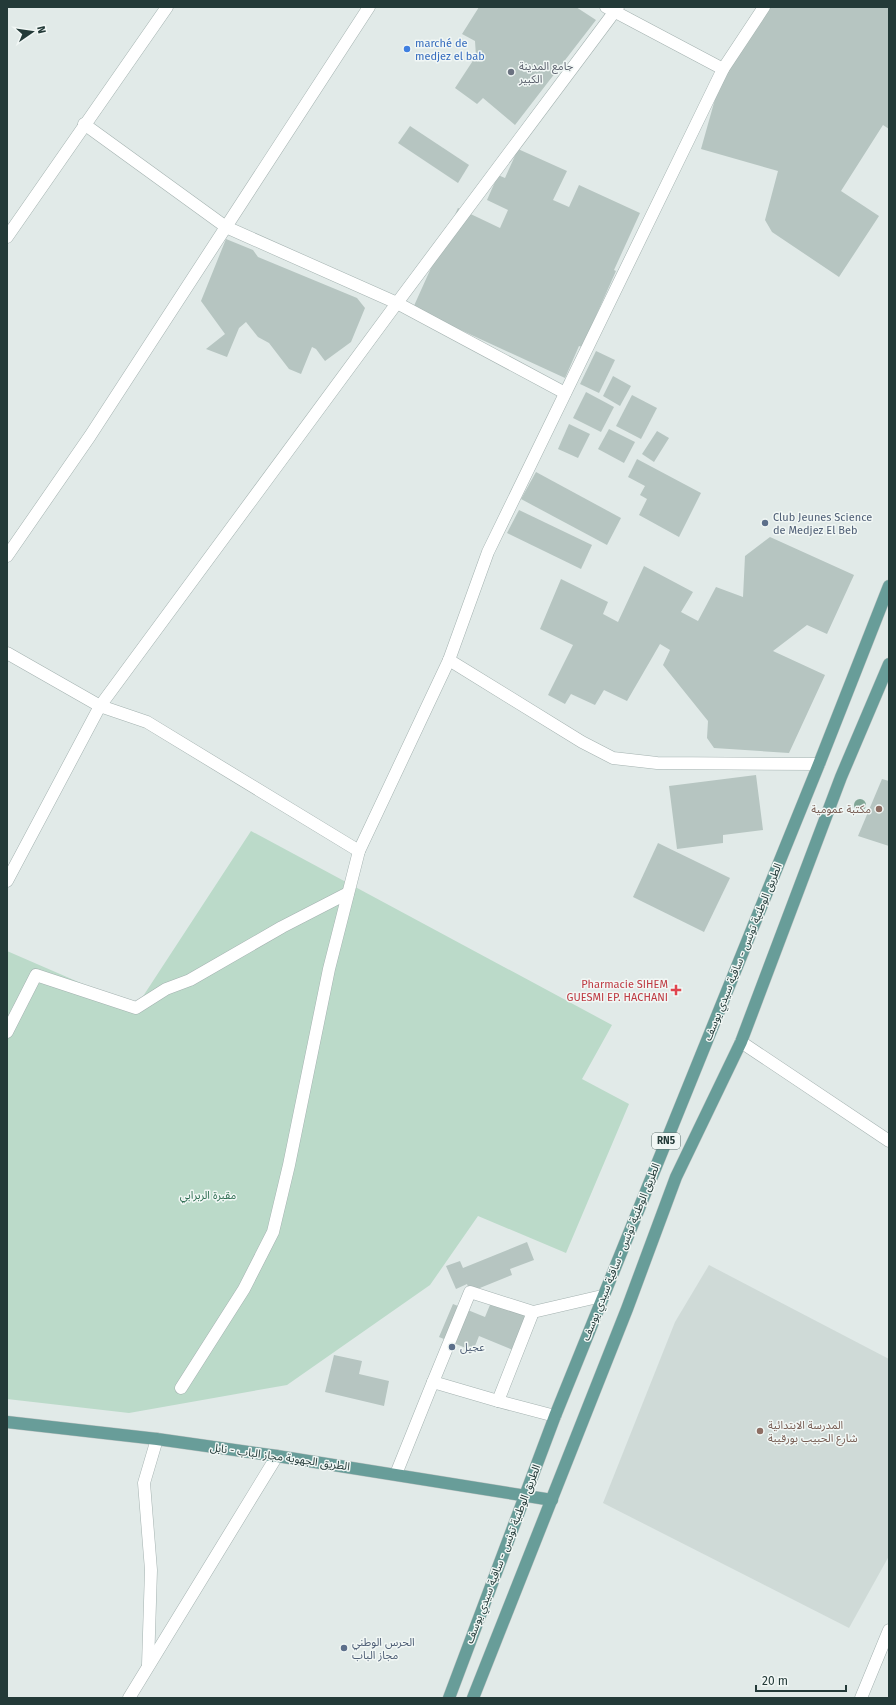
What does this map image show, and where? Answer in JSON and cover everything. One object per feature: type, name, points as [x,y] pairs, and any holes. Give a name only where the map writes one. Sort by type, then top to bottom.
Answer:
[{"type":"main road","name":"الطريق الوطنية تونس - ساقية سيدي يوسف","points":[[449,1698],[555,1416],[602,1296],[819,764],[889,586]]},
{"type":"main road","name":"الطريق الوطنية تونس - ساقية سيدي يوسف","points":[[473,1698],[627,1309],[676,1177],[741,1042],[841,777],[889,664]]},
{"type":"main road","name":"الطريق الجهوية مجاز الباب - نابل","points":[[7,1422],[157,1439],[277,1456],[552,1500]]},
{"type":"street","points":[[7,237],[84,124],[167,7]]},
{"type":"street","points":[[7,556],[90,436],[369,7]]},
{"type":"street","points":[[181,1388],[244,1290],[273,1232],[289,1165],[329,969],[359,850],[449,660],[488,552],[723,70],[764,7]]},
{"type":"street","points":[[7,881],[100,706],[613,9],[723,70]]},
{"type":"street","points":[[84,124],[226,227],[397,303],[565,393]]},
{"type":"street","points":[[7,653],[100,706],[148,722],[359,850]]},
{"type":"street","points":[[449,660],[582,742],[613,758],[658,764],[819,764]]},
{"type":"street","points":[[7,1032],[36,975],[136,1008],[166,989],[190,980],[282,927],[348,893]]},
{"type":"street","points":[[741,1042],[889,1141]]},
{"type":"street","points":[[396,1474],[470,1292],[533,1312],[602,1296]]},
{"type":"street","points":[[498,1401],[533,1312]]},
{"type":"street","points":[[433,1382],[555,1416]]},
{"type":"street","points":[[148,1667],[151,1570],[144,1483],[157,1439]]},
{"type":"street","points":[[129,1698],[277,1456]]},
{"type":"street","points":[[861,1698],[889,1630]]},
{"type":"shaded area","name":"المدرسة الابتدائية شارع الحبيب بورقيبة","points":[[709,1265],[889,1359],[889,1556],[849,1628],[603,1503],[675,1322]]},
{"type":"green space","name":"مقبرة الربرابي","points":[[251,831],[612,1025],[582,1079],[629,1104],[566,1253],[478,1216],[430,1285],[287,1385],[129,1413],[7,1399],[7,951],[136,1007]]},
{"type":"building","name":"جامع المدينة الكبير","points":[[479,7],[576,7],[596,20],[515,125],[483,98],[477,104],[455,88],[476,56],[475,41],[462,34]]},
{"type":"building","points":[[769,7],[889,7],[889,129],[883,125],[841,191],[879,216],[839,277],[772,232],[765,220],[778,171],[701,149],[719,85]]},
{"type":"building","points":[[410,126],[469,165],[458,183],[398,143]]},
{"type":"building","points":[[518,149],[567,171],[553,200],[569,207],[579,185],[640,213],[614,270],[616,271],[582,347],[579,346],[565,378],[413,308],[458,208],[500,228],[508,210],[487,200],[498,175],[505,178]]},
{"type":"building","points":[[226,239],[253,250],[258,257],[357,298],[365,308],[351,342],[325,361],[316,349],[312,347],[301,374],[289,369],[269,343],[258,337],[246,322],[239,328],[227,357],[206,349],[225,334],[201,301]]},
{"type":"building","points":[[596,351],[615,360],[599,393],[580,384]]},
{"type":"building","points":[[613,376],[631,386],[620,406],[603,396]]},
{"type":"building","points":[[586,392],[614,407],[601,432],[573,418]]},
{"type":"building","points":[[632,395],[657,408],[641,439],[616,426]]},
{"type":"building","points":[[569,424],[590,434],[578,458],[558,449]]},
{"type":"building","points":[[609,429],[635,442],[624,463],[598,449]]},
{"type":"building","points":[[657,431],[669,438],[654,462],[642,454]]},
{"type":"building","points":[[637,459],[701,493],[679,537],[639,515],[647,499],[640,495],[645,486],[628,477]]},
{"type":"building","points":[[536,472],[621,518],[607,545],[521,499]]},
{"type":"building","points":[[519,510],[592,545],[581,569],[507,533]]},
{"type":"building","points":[[770,537],[854,575],[827,634],[807,625],[773,651],[825,675],[789,753],[714,748],[707,738],[708,721],[663,665],[670,650],[660,644],[627,701],[604,690],[595,705],[571,694],[565,704],[548,695],[573,645],[540,629],[561,579],[608,602],[603,614],[618,622],[644,566],[693,592],[681,612],[698,621],[716,587],[743,597],[745,556]]},
{"type":"building","points":[[756,775],[763,830],[723,835],[723,843],[677,849],[669,786]]},
{"type":"building","name":"مكتبة عمومية","points":[[882,779],[889,781],[889,846],[858,836]]},
{"type":"building","points":[[658,843],[730,878],[704,932],[633,897]]},
{"type":"building","points":[[527,1242],[534,1260],[510,1269],[512,1275],[470,1292],[467,1284],[456,1289],[446,1266],[460,1261],[463,1268]]},
{"type":"building","points":[[492,1300],[527,1315],[513,1350],[479,1336],[473,1351],[439,1337],[453,1304],[485,1317]]},
{"type":"building","points":[[334,1355],[362,1361],[359,1374],[389,1381],[384,1406],[325,1392]]},
{"type":"place","name":"marché de medjez el bab","points":[[407,49]]},
{"type":"place","name":"جامع المدينة الكبير","points":[[511,72]]},
{"type":"place","name":"Club Jeunes Science de Medjez El Beb","points":[[765,523]]},
{"type":"place","name":"مكتبة عمومية","points":[[879,809]]},
{"type":"place","name":"Pharmacie SIHEM GUESMI EP. HACHANI","points":[[676,990]]},
{"type":"place","name":"عجيل","points":[[452,1347]]},
{"type":"place","name":"المدرسة الابتدائية شارع الحبيب بورقيبة","points":[[760,1431]]},
{"type":"place","name":"الحرس الوطني مجاز الباب","points":[[344,1648]]}]
